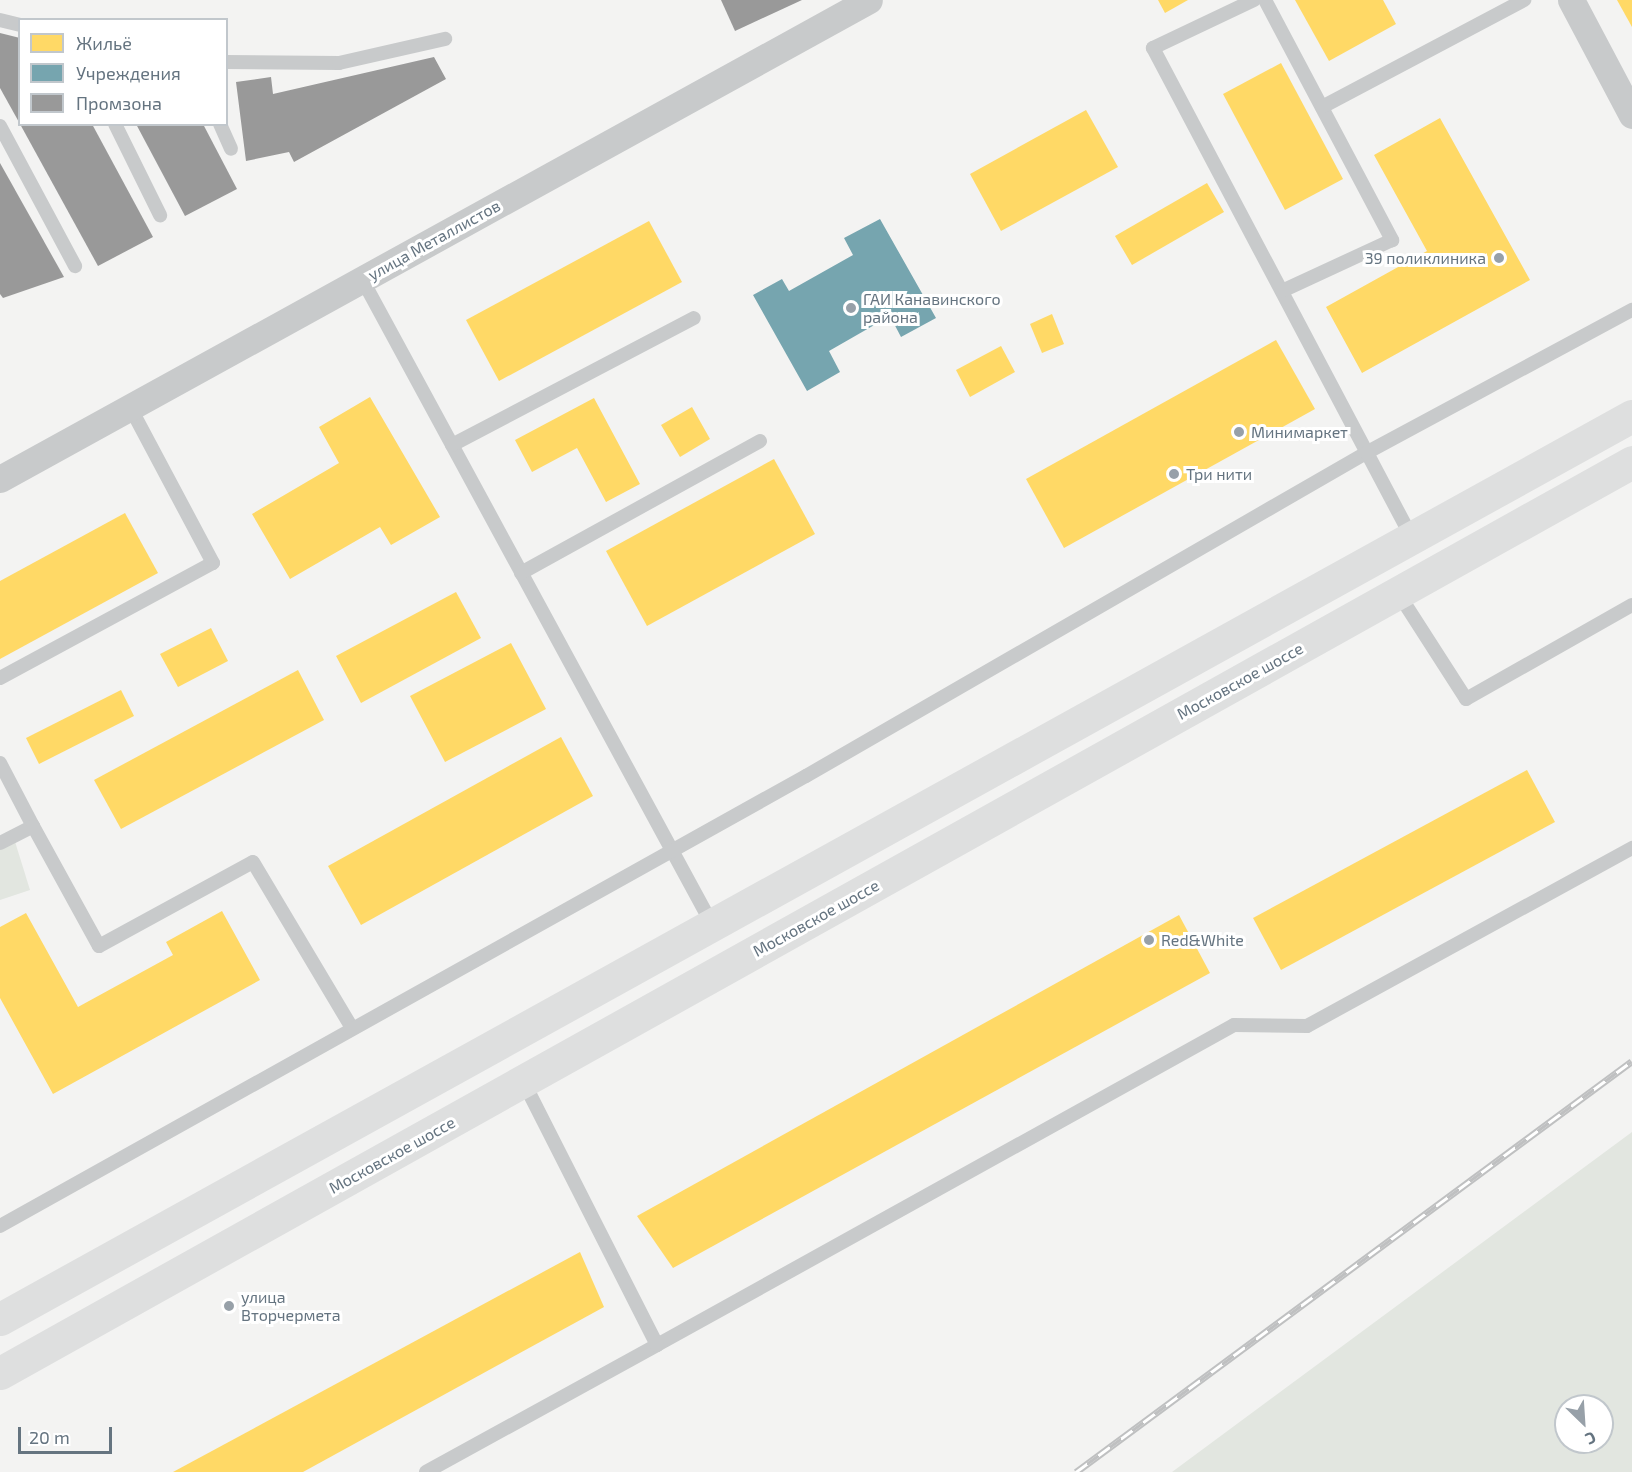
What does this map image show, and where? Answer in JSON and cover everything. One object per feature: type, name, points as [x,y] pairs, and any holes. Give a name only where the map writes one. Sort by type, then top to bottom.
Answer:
[{"type":"main road","points":[[0,1319],[1632,417]]},
{"type":"main road","name":"Московское шоссе","points":[[0,1373],[1632,462]]},
{"type":"street","name":"улица Металлистов","points":[[0,479],[869,0]]},
{"type":"street","points":[[1571,0],[1632,115]]},
{"type":"lane","points":[[1254,0],[1153,48],[1412,538]]},
{"type":"lane","points":[[1264,0],[1392,240],[1282,291]]},
{"type":"lane","points":[[1322,107],[1524,0]]},
{"type":"lane","points":[[0,20],[18,24]]},
{"type":"lane","points":[[228,62],[339,63],[445,39]]},
{"type":"lane","points":[[0,126],[75,266]]},
{"type":"lane","points":[[116,126],[160,215]]},
{"type":"lane","points":[[221,126],[231,149]]},
{"type":"lane","points":[[362,279],[713,926]]},
{"type":"lane","points":[[0,1226],[672,850],[1366,453],[1632,310]]},
{"type":"lane","points":[[452,445],[694,318]]},
{"type":"lane","points":[[0,678],[213,563],[130,407]]},
{"type":"lane","points":[[521,573],[760,441]]},
{"type":"lane","points":[[1398,593],[1466,699],[1632,605]]},
{"type":"lane","points":[[0,763],[99,946],[253,862],[352,1028]]},
{"type":"lane","points":[[0,843],[33,826]]},
{"type":"lane","points":[[426,1472],[1234,1025],[1307,1026],[1632,848]]},
{"type":"lane","points":[[524,1081],[657,1345]]},
{"type":"shaded area","points":[[12,832],[30,890],[0,900],[0,837]]},
{"type":"shaded area","points":[[1632,1132],[1632,1472],[1172,1472]]},
{"type":"building: Жильё","points":[[1158,0],[1188,0],[1165,13]]},
{"type":"building: Жильё","points":[[1295,0],[1383,0],[1396,24],[1329,61]]},
{"type":"building: Жильё","points":[[1617,0],[1632,0],[1632,27]]},
{"type":"building: Жильё","points":[[1281,63],[1343,179],[1285,210],[1223,94]]},
{"type":"building: Жильё","points":[[1086,110],[1118,167],[1001,231],[970,174]]},
{"type":"building: Жильё","points":[[1440,118],[1530,280],[1362,373],[1326,307],[1427,251],[1374,155]]},
{"type":"building: Жильё","points":[[1207,183],[1224,212],[1132,265],[1115,236]]},
{"type":"building: Жильё","points":[[649,221],[682,282],[499,381],[466,320]]},
{"type":"building: Жильё","points":[[1052,314],[1064,344],[1042,353],[1030,324]]},
{"type":"building: Жильё","points":[[1276,340],[1315,409],[1064,548],[1026,479]]},
{"type":"building: Жильё","points":[[1001,346],[1015,372],[970,397],[956,370]]},
{"type":"building: Жильё","points":[[370,397],[440,517],[391,545],[380,527],[290,579],[252,514],[339,463],[319,427]]},
{"type":"building: Жильё","points":[[594,398],[640,484],[606,502],[577,448],[532,472],[515,440]]},
{"type":"building: Жильё","points":[[692,407],[710,439],[680,457],[661,425]]},
{"type":"building: Жильё","points":[[774,459],[815,534],[647,626],[606,551]]},
{"type":"building: Жильё","points":[[125,513],[158,573],[0,659],[0,581]]},
{"type":"building: Жильё","points":[[456,592],[481,638],[361,703],[336,656]]},
{"type":"building: Жильё","points":[[211,628],[228,661],[178,687],[160,654]]},
{"type":"building: Жильё","points":[[511,643],[546,709],[445,762],[410,696]]},
{"type":"building: Жильё","points":[[298,670],[324,720],[121,829],[94,780]]},
{"type":"building: Жильё","points":[[121,690],[134,716],[39,764],[26,738]]},
{"type":"building: Жильё","points":[[561,737],[593,796],[361,925],[328,866]]},
{"type":"building: Жильё","points":[[1527,770],[1555,822],[1281,970],[1253,918]]},
{"type":"building: Жильё","points":[[222,911],[260,980],[53,1094],[0,998],[0,927],[26,913],[78,1007],[173,955],[166,942]]},
{"type":"building: Жильё","points":[[1179,915],[1210,973],[673,1268],[637,1216]]},
{"type":"building: Жильё","points":[[580,1252],[604,1307],[303,1472],[173,1472]]},
{"type":"building: Учреждения","points":[[880,219],[936,318],[901,337],[890,316],[829,351],[840,372],[807,391],[753,295],[782,279],[789,291],[853,255],[844,238]]},
{"type":"building: Промзона","points":[[721,0],[802,0],[735,31]]},
{"type":"building: Промзона","points":[[0,33],[18,38],[18,120],[0,88]]},
{"type":"building: Промзона","points":[[434,57],[446,79],[294,162],[289,152],[246,161],[236,82],[271,77],[273,94]]},
{"type":"building: Промзона","points":[[21,126],[93,126],[153,237],[98,266]]},
{"type":"building: Промзона","points":[[137,126],[204,126],[237,189],[185,216]]},
{"type":"building: Промзона","points":[[0,163],[64,277],[3,298],[0,294]]},
{"type":"railway","points":[[1076,1472],[1632,1061]]},
{"type":"place","name":"39 поликлиника","points":[[1499,258]]},
{"type":"place","name":"ГАИ Канавинского района","points":[[851,308]]},
{"type":"place","name":"Минимаркет","points":[[1239,432]]},
{"type":"place","name":"Три нити","points":[[1174,474]]},
{"type":"place","name":"Red&White","points":[[1149,940]]},
{"type":"place","name":"улица Вторчермета","points":[[229,1306]]}]
